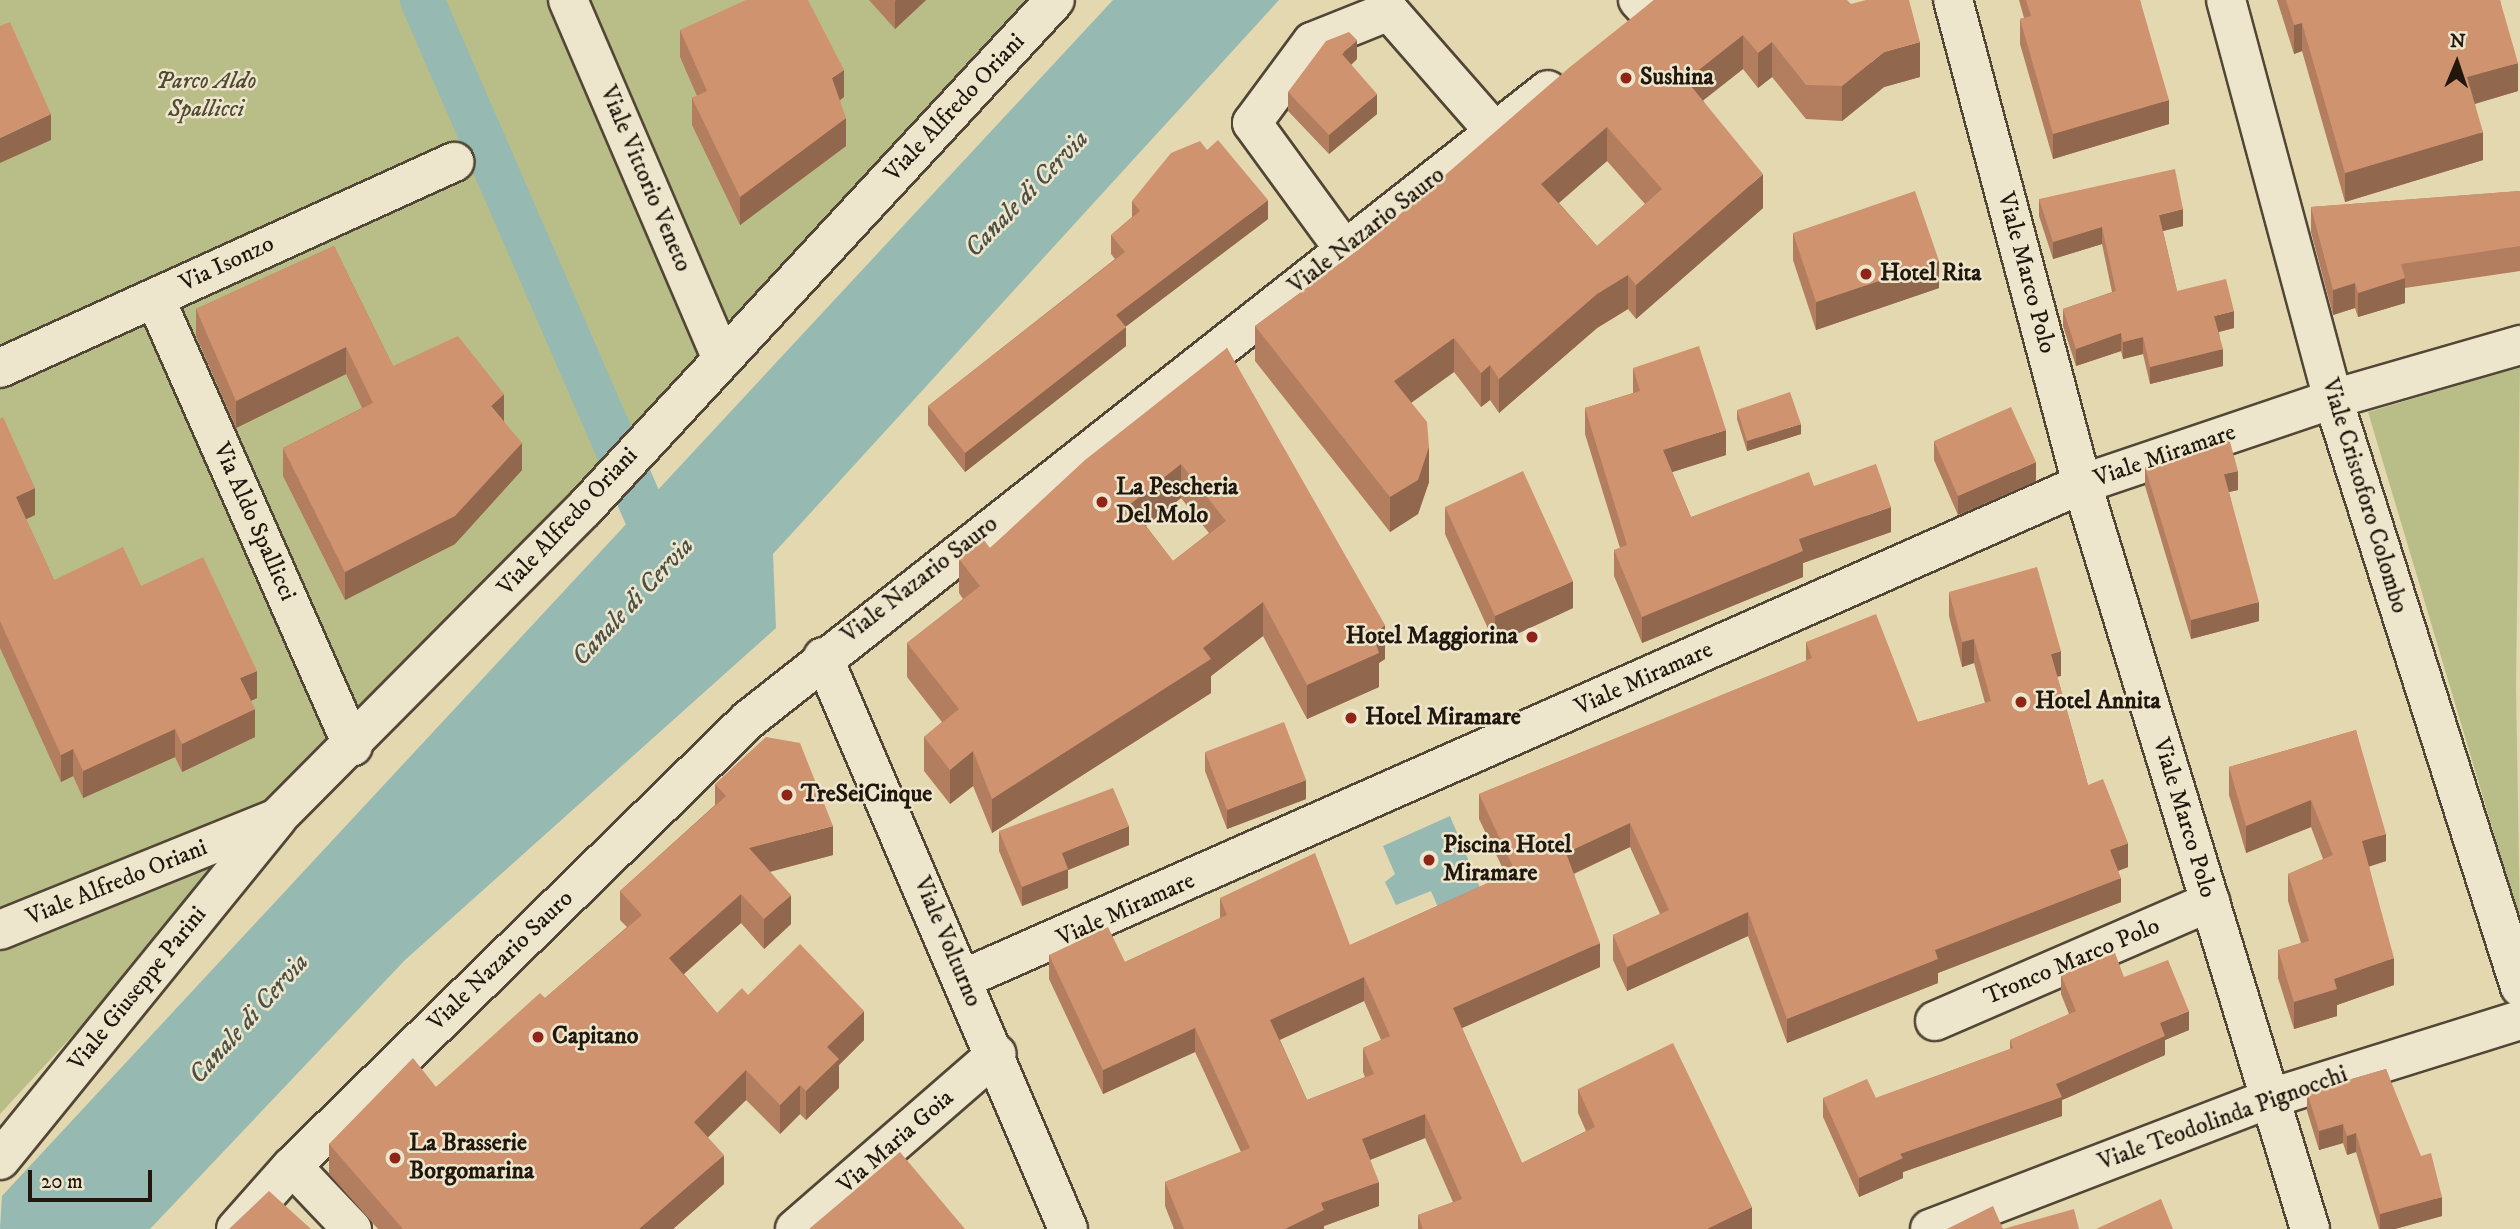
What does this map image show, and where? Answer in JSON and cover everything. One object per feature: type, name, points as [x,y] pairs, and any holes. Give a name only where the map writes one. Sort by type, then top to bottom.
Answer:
[{"type":"street","name":"Viale Vittorio Veneto","points":[[568,0],[722,359]]},
{"type":"street","name":"Viale Alfredo Oriani","points":[[0,930],[277,818],[352,746],[584,509],[659,424],[1055,0]]},
{"type":"street","name":"Viale Marco Polo","points":[[1953,0],[2082,484],[2310,1229]]},
{"type":"street","name":"Viale Cristoforo Colombo","points":[[2226,0],[2333,399],[2520,987]]},
{"type":"street","points":[[1616,37],[1650,4]]},
{"type":"street","points":[[1344,249],[1252,123],[1312,42],[1389,11],[1494,132]]},
{"type":"street","name":"Viale Nazario Sauro","points":[[236,1229],[292,1166],[748,720],[857,629],[1583,63]]},
{"type":"street","name":"Via Isonzo","points":[[0,368],[455,162]]},
{"type":"street","name":"Via Aldo Spallicci","points":[[155,298],[352,746]]},
{"type":"street","name":"Viale Miramare","points":[[963,979],[2082,484],[2333,399],[2520,345]]},
{"type":"street","name":"Viale Volturno","points":[[823,657],[996,1054],[1068,1229]]},
{"type":"street","name":"Viale Giuseppe Parini","points":[[0,1160],[277,818]]},
{"type":"street","name":"Tronco Marco Polo","points":[[1935,1021],[2210,902]]},
{"type":"street","name":"Viale Teodolinda Pignocchi","points":[[1930,1229],[2271,1098],[2520,1020]]},
{"type":"street","name":"Via Maria Goia","points":[[795,1229],[996,1054]]},
{"type":"street","points":[[292,1166],[352,1229]]},
{"type":"green space","name":"Parco Aldo Spallicci","points":[[0,0],[1029,0],[0,1114]]},
{"type":"green space","points":[[2520,367],[2516,688],[2520,921],[2368,412]]},
{"type":"water","name":"Canale di Cervia","points":[[1113,0],[1279,0],[773,554],[776,628],[405,960],[150,1229],[0,1229],[2,1196]]},
{"type":"water","name":"Piscina Hotel Miramare","points":[[1450,816],[1483,895],[1440,912],[1431,891],[1396,905],[1385,882],[1395,874],[1383,846]]},
{"type":"building","points":[[746,0],[808,0],[844,70],[832,78],[846,118],[740,197],[692,98],[707,91],[680,30]]},
{"type":"building","points":[[1654,0],[1847,0],[1851,4],[1866,0],[1909,0],[1920,42],[1884,52],[1842,86],[1806,85],[1772,42],[1758,53],[1743,35],[1686,80],[1763,174],[1636,285],[1628,275],[1597,294],[1499,379],[1490,365],[1481,373],[1454,338],[1394,381],[1427,422],[1429,447],[1418,480],[1390,497],[1255,326],[1361,248],[1570,67]],"holes":[[[1607,127],[1662,189],[1597,246],[1541,184]]]},
{"type":"building","points":[[2026,0],[2140,0],[2169,100],[2053,134],[2020,19],[2031,16]]},
{"type":"building","points":[[2286,0],[2500,0],[2518,63],[2467,77],[2483,132],[2345,173],[2302,23],[2294,25]]},
{"type":"building","points":[[10,22],[51,114],[0,138],[0,26]]},
{"type":"building","points":[[1349,32],[1357,40],[1342,54],[1377,94],[1329,135],[1288,92],[1326,41]]},
{"type":"building","points":[[1218,140],[1268,200],[1116,315],[1126,327],[965,453],[928,406],[1125,252],[1111,235],[1140,211],[1132,201],[1171,153],[1200,141],[1207,150]]},
{"type":"building","points":[[2175,169],[2183,209],[2159,215],[2177,291],[2226,279],[2234,311],[2214,316],[2223,349],[2150,367],[2143,337],[2123,342],[2121,333],[2076,349],[2063,309],[2116,291],[2102,227],[2053,242],[2039,199]]},
{"type":"building","name":"Hotel Rita","points":[[1915,191],[1939,261],[1816,302],[1793,233]]},
{"type":"building","points":[[2520,191],[2520,246],[2401,264],[2405,278],[2358,293],[2355,283],[2333,290],[2311,207]]},
{"type":"building","points":[[334,246],[393,366],[458,336],[504,394],[491,406],[522,443],[455,516],[345,572],[283,448],[373,403],[346,347],[236,401],[196,309]]},
{"type":"building","points":[[1699,346],[1726,430],[1663,450],[1691,517],[1809,472],[1814,486],[1876,464],[1891,507],[1799,539],[1803,551],[1642,617],[1614,550],[1627,545],[1585,408],[1640,391],[1633,368]]},
{"type":"building","points":[[1227,348],[1385,625],[1373,634],[1379,653],[1307,685],[1263,602],[1203,648],[1211,659],[992,799],[973,751],[950,770],[924,737],[959,709],[907,643],[980,586],[959,559],[984,540],[990,548],[1085,460]],"holes":[[[1181,464],[1226,521],[1173,561],[1129,505]]]},
{"type":"building","points":[[1790,392],[1801,424],[1747,441],[1737,410]]},
{"type":"building","points":[[2011,407],[2036,462],[1958,496],[1934,441]]},
{"type":"building","points":[[3,417],[35,488],[16,497],[54,580],[123,547],[141,586],[203,557],[257,671],[240,678],[255,709],[182,744],[175,729],[83,771],[73,749],[61,755],[0,621],[0,419]]},
{"type":"building","points":[[2229,438],[2238,471],[2224,474],[2259,602],[2191,620],[2145,467]]},
{"type":"building","points":[[1523,471],[1573,581],[1495,616],[1445,507]]},
{"type":"building","points":[[2037,567],[2061,651],[2051,654],[2088,785],[2103,779],[2128,843],[2110,850],[2121,878],[1935,950],[1938,959],[1787,1019],[1748,912],[1627,967],[1613,935],[1669,910],[1630,823],[1566,853],[1600,943],[1453,1008],[1522,1163],[1595,1127],[1578,1089],[1673,1043],[1752,1207],[1707,1229],[1423,1229],[1418,1215],[1462,1199],[1425,1114],[1362,1139],[1379,1182],[1321,1203],[1324,1210],[1285,1229],[1184,1229],[1165,1182],[1250,1148],[1195,1028],[1103,1070],[1049,955],[1108,927],[1125,962],[1227,915],[1220,898],[1315,853],[1350,945],[1515,871],[1479,794],[1812,658],[1806,642],[1876,614],[1918,722],[1991,701],[1974,639],[1962,642],[1949,592]],"holes":[[[1364,977],[1390,1036],[1363,1048],[1374,1074],[1307,1100],[1270,1020]]]},
{"type":"building","points":[[1284,722],[1306,780],[1227,810],[1205,752]]},
{"type":"building","points":[[2356,730],[2386,834],[2362,841],[2394,958],[2334,979],[2337,989],[2294,1002],[2278,950],[2309,941],[2288,874],[2333,855],[2311,800],[2246,826],[2229,767]]},
{"type":"building","points":[[766,737],[800,743],[833,826],[749,848],[791,895],[764,919],[741,894],[669,958],[717,1013],[742,988],[748,995],[800,944],[864,1011],[827,1047],[839,1059],[806,1091],[800,1085],[780,1105],[746,1070],[694,1122],[724,1155],[639,1229],[403,1229],[329,1144],[413,1058],[436,1087],[540,993],[545,998],[642,915],[620,891],[726,796],[715,784]]},
{"type":"building","points":[[1113,788],[1129,826],[1062,853],[1068,869],[1022,887],[999,831]]},
{"type":"building","points":[[2115,953],[2124,977],[2168,960],[2189,1011],[2160,1023],[2165,1036],[2056,1084],[2062,1097],[1900,1154],[1903,1158],[1859,1178],[1823,1098],[1867,1079],[1876,1098],[2013,1048],[2010,1040],[2076,1011],[2061,975]]},
{"type":"building","points":[[2386,1069],[2421,1156],[2431,1153],[2442,1197],[2380,1214],[2356,1133],[2347,1136],[2343,1124],[2319,1131],[2307,1092]]},
{"type":"building","points":[[900,1152],[965,1229],[809,1229]]},
{"type":"building","points":[[269,1191],[311,1229],[229,1229]]},
{"type":"building","points":[[2161,1199],[2173,1229],[2096,1229]]},
{"type":"building","points":[[1993,1206],[2003,1229],[1947,1229]]},
{"type":"building","points":[[2074,1209],[2079,1229],[2003,1229]]},
{"type":"waterway","name":"Canale di Cervia","points":[[422,0],[664,557]]},
{"type":"place","name":"Sushina","points":[[1626,78]]},
{"type":"place","name":"Hotel Rita","points":[[1866,274]]},
{"type":"place","name":"La Pescheria Del Molo","points":[[1102,502]]},
{"type":"place","name":"Hotel Maggiorina","points":[[1532,637]]},
{"type":"place","name":"Hotel Annita","points":[[2021,702]]},
{"type":"place","name":"Hotel Miramare","points":[[1351,718]]},
{"type":"place","name":"TreSeiCinque","points":[[787,795]]},
{"type":"place","name":"Piscina Hotel Miramare","points":[[1429,860]]},
{"type":"place","name":"Capitano","points":[[538,1037]]},
{"type":"place","name":"La Brasserie Borgomarina","points":[[395,1158]]}]
